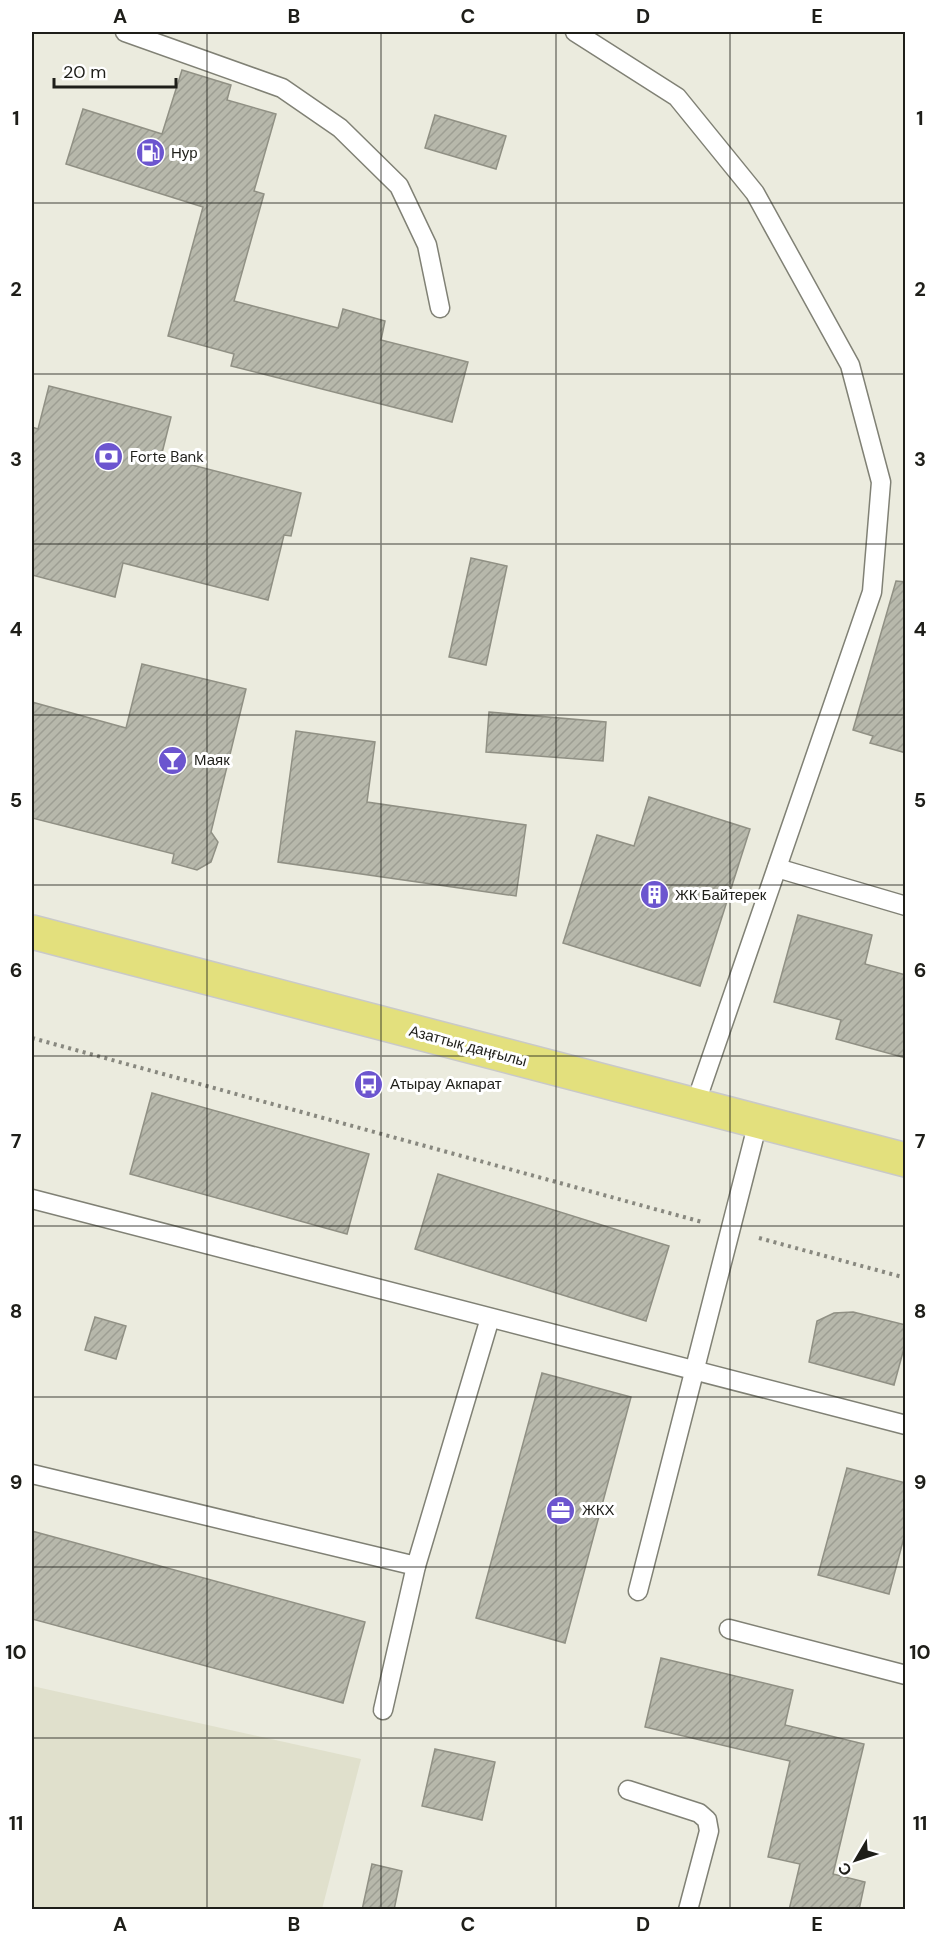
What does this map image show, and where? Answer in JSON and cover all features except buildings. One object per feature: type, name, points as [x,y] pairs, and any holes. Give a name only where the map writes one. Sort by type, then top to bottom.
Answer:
[{"type":"main road","name":"Азаттық даңғылы","points":[[32,932],[906,1160]]},
{"type":"lane","points":[[125,32],[282,88],[340,128],[399,186],[427,245],[440,308]]},
{"type":"lane","points":[[575,32],[677,97],[755,193],[850,365],[882,482],[872,592],[695,1105]]},
{"type":"lane","points":[[777,868],[906,906]]},
{"type":"lane","points":[[638,1591],[758,1122]]},
{"type":"lane","points":[[32,1199],[906,1425]]},
{"type":"lane","points":[[382,1710],[416,1566],[490,1318]]},
{"type":"lane","points":[[32,1474],[416,1566]]},
{"type":"lane","points":[[729,1629],[906,1675]]},
{"type":"lane","points":[[627,1790],[699,1813],[707,1820],[709,1831],[688,1910]]},
{"type":"path","points":[[32,1038],[906,1278]]},
{"type":"shaded area","points":[[32,1686],[361,1759],[322,1909],[32,1909]]},
{"type":"place","name":"Нур","points":[[150,153]]},
{"type":"place","name":"Forte Bank","points":[[109,457]]},
{"type":"place","name":"Маяк","points":[[173,760]]},
{"type":"place","name":"ЖК Байтерек","points":[[654,895]]},
{"type":"place","name":"Атырау Акпарат","points":[[369,1084]]},
{"type":"place","name":"ЖКХ","points":[[561,1510]]}]
